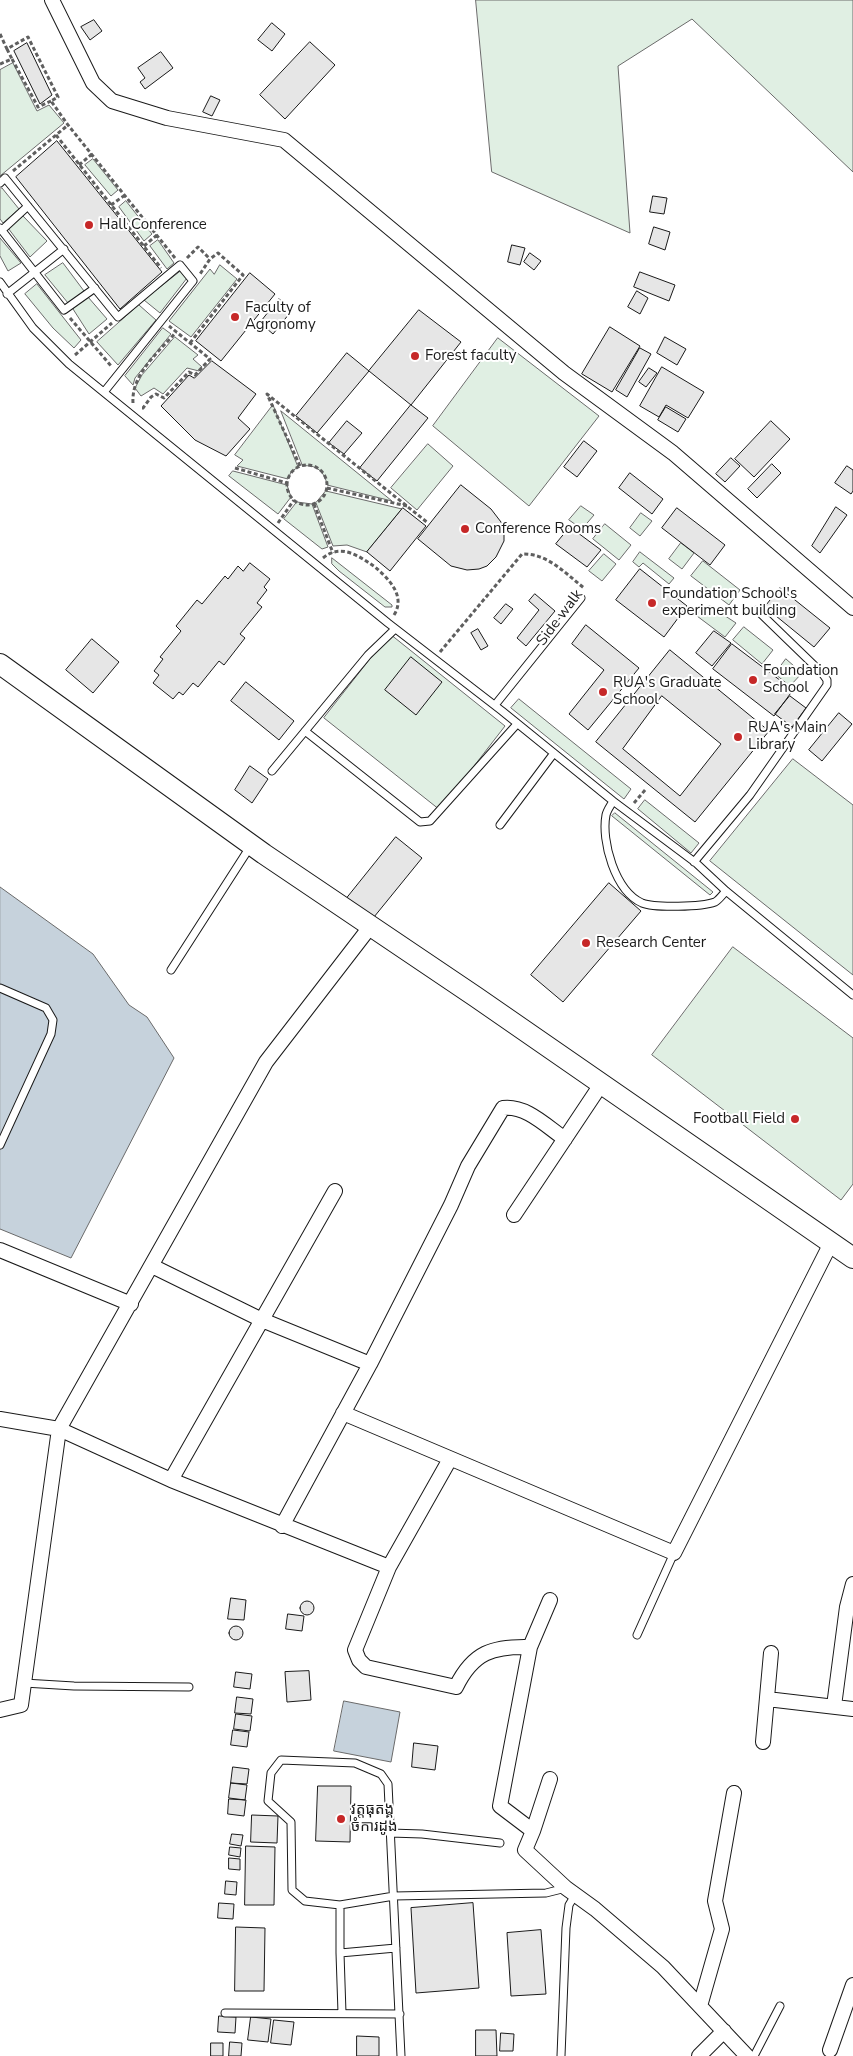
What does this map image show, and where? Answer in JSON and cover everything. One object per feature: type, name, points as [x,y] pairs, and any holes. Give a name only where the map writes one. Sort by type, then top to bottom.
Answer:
[{"type":"street","points":[[52,0],[93,83],[112,101],[167,118],[284,140],[564,373],[673,453],[853,608]]},
{"type":"street","points":[[0,664],[251,844],[602,1083],[853,1258]]},
{"type":"street","points":[[0,1710],[21,1705],[59,1429],[266,1062],[370,926]]},
{"type":"street","points":[[514,1215],[602,1083]]},
{"type":"street","points":[[282,1526],[370,1364],[451,1205],[468,1166],[503,1108],[514,1107],[531,1115],[564,1139]]},
{"type":"street","points":[[171,1480],[335,1191]]},
{"type":"street","points":[[343,1413],[674,1554],[831,1243]]},
{"type":"street","points":[[0,1250],[131,1304]]},
{"type":"street","points":[[152,1266],[262,1320],[370,1364]]},
{"type":"street","points":[[0,1419],[59,1429],[171,1480],[388,1567]]},
{"type":"street","points":[[450,1458],[388,1567],[355,1650],[358,1660],[366,1667],[456,1687],[471,1663],[486,1654],[506,1646],[530,1647]]},
{"type":"street","points":[[834,1706],[847,1606],[853,1584]]},
{"type":"street","points":[[533,1831],[500,1806],[530,1647],[550,1600]]},
{"type":"street","points":[[763,1742],[771,1653]]},
{"type":"street","points":[[767,1699],[853,1709]]},
{"type":"street","points":[[550,1779],[525,1850],[570,1891],[663,1967],[747,2056]]},
{"type":"street","points":[[700,2006],[722,1929],[715,1901],[734,1793]]},
{"type":"street","points":[[830,2050],[853,1985]]},
{"type":"street","points":[[699,2056],[724,2031]]},
{"type":"lane","points":[[3,181],[28,206],[118,317],[180,265],[193,281],[104,392]]},
{"type":"lane","points":[[28,206],[1,229],[64,310],[95,288]]},
{"type":"lane","points":[[7,294],[64,249]]},
{"type":"lane","points":[[0,282],[33,328],[69,364],[395,629],[613,801],[694,862],[726,891],[853,995]]},
{"type":"lane","points":[[495,706],[581,598]]},
{"type":"lane","points":[[694,862],[750,794],[827,685],[827,680],[822,673],[757,610]]},
{"type":"lane","points":[[272,771],[368,655],[395,629]]},
{"type":"lane","points":[[305,732],[420,822],[425,823],[430,821],[517,724]]},
{"type":"lane","points":[[500,825],[554,753]]},
{"type":"lane","points":[[613,801],[606,814],[607,841],[611,863],[620,884],[641,902],[658,906],[686,906],[714,902],[726,891]]},
{"type":"lane","points":[[171,970],[251,844]]},
{"type":"lane","points":[[0,988],[46,1008],[54,1020],[51,1034],[2,1134],[0,1145]]},
{"type":"lane","points":[[637,1635],[674,1554]]},
{"type":"lane","points":[[24,1683],[74,1686],[189,1687]]},
{"type":"lane","points":[[401,2056],[400,2014],[394,1896],[390,1833],[388,1784],[382,1774],[355,1763],[282,1760],[271,1773],[268,1801],[291,1822],[292,1890],[305,1901],[340,1904],[394,1896],[570,1891],[566,1928],[561,2056]]},
{"type":"lane","points":[[390,1833],[441,1835],[500,1843]]},
{"type":"lane","points":[[340,1904],[342,2013]]},
{"type":"lane","points":[[340,1953],[396,1948]]},
{"type":"lane","points":[[754,2056],[780,2006]]},
{"type":"lane","points":[[224,2013],[400,2014]]},
{"type":"path","points":[[0,34],[38,107],[58,96],[28,37],[8,49]]},
{"type":"path","points":[[0,64],[12,59]]},
{"type":"path","points":[[52,101],[68,125],[180,265],[198,247],[210,259]]},
{"type":"path","points":[[3,181],[68,125]]},
{"type":"path","points":[[56,135],[167,276]]},
{"type":"path","points":[[79,165],[92,154]]},
{"type":"path","points":[[111,205],[125,195]]},
{"type":"path","points":[[144,246],[157,235]]},
{"type":"path","points":[[190,343],[243,275],[218,253],[210,259],[193,281]]},
{"type":"path","points":[[64,310],[89,342],[119,375]]},
{"type":"path","points":[[69,364],[73,357],[118,317]]},
{"type":"path","points":[[132,402],[143,408],[151,397],[156,394],[160,394],[164,398],[189,372],[195,375],[210,359],[162,320]]},
{"type":"path","points":[[130,413],[133,390],[137,379],[176,332]]},
{"type":"path","points":[[300,466],[267,394],[428,523]]},
{"type":"path","points":[[309,465],[320,470],[325,478],[327,488],[321,499],[314,504],[304,505],[294,500],[288,492],[287,483],[291,472],[300,466],[309,465]]},
{"type":"path","points":[[235,468],[287,483]]},
{"type":"path","points":[[327,488],[407,506]]},
{"type":"path","points":[[273,529],[294,500]]},
{"type":"path","points":[[314,504],[333,553]]},
{"type":"path","points":[[315,565],[327,555],[342,551],[358,554],[389,578],[394,584],[398,601],[397,611],[388,623]]},
{"type":"path","name":"Side walk","points":[[434,659],[522,554],[531,553],[544,557],[588,590]]},
{"type":"path","points":[[630,808],[646,789]]},
{"type":"green space","points":[[476,0],[853,0],[853,172],[692,19],[618,66],[630,233],[492,172]]},
{"type":"green space","points":[[13,63],[37,111],[49,105],[64,123],[0,176],[0,70]]},
{"type":"green space","points":[[93,159],[118,190],[111,196],[85,165]]},
{"type":"green space","points":[[2,188],[19,209],[3,223],[0,219],[0,190]]},
{"type":"green space","points":[[126,201],[152,234],[144,241],[119,207]]},
{"type":"green space","points":[[23,216],[47,241],[30,257],[8,228]]},
{"type":"green space","points":[[0,238],[21,263],[8,271],[0,256]]},
{"type":"green space","points":[[158,240],[174,263],[167,269],[150,246]]},
{"type":"green space","points":[[63,263],[84,291],[68,303],[45,275]]},
{"type":"green space","points":[[220,265],[237,279],[191,337],[169,321],[210,269],[214,274]]},
{"type":"green space","points":[[181,271],[187,278],[160,313],[144,300]]},
{"type":"green space","points":[[37,284],[81,340],[74,348],[53,328],[25,294]]},
{"type":"green space","points":[[88,297],[107,319],[89,334],[73,309]]},
{"type":"green space","points":[[139,305],[156,320],[118,365],[97,342]]},
{"type":"green space","points":[[163,328],[171,334],[135,378],[133,385],[125,376]]},
{"type":"green space","points":[[175,337],[198,355],[193,359],[202,367],[199,371],[187,368],[163,394],[154,388],[141,396],[135,388],[142,375]]},
{"type":"green space","points":[[498,338],[599,416],[529,506],[433,426]]},
{"type":"green space","points":[[273,405],[298,467],[291,472],[288,479],[237,466],[243,460],[235,455]]},
{"type":"green space","points":[[281,411],[392,501],[327,485],[324,476],[319,470],[312,466],[303,466]]},
{"type":"green space","points":[[428,444],[453,466],[417,510],[391,488]]},
{"type":"green space","points":[[233,471],[287,485],[291,497],[278,514],[229,476]]},
{"type":"green space","points":[[326,491],[402,509],[367,552],[347,545],[333,546],[316,503]]},
{"type":"green space","points":[[297,502],[312,504],[328,547],[322,549],[284,519]]},
{"type":"green space","points":[[581,506],[594,515],[582,529],[569,520]]},
{"type":"green space","points":[[641,513],[652,521],[640,536],[630,528]]},
{"type":"green space","points":[[605,524],[631,545],[619,560],[593,539]]},
{"type":"green space","points":[[681,543],[694,553],[682,569],[669,559]]},
{"type":"green space","points":[[640,552],[674,578],[669,584],[643,563],[639,567],[633,562]]},
{"type":"green space","points":[[604,554],[616,564],[602,581],[589,571]]},
{"type":"green space","points":[[332,558],[392,605],[392,607],[385,607],[339,571],[332,564]]},
{"type":"green space","points":[[703,561],[740,590],[729,605],[691,576]]},
{"type":"green space","points":[[710,606],[736,623],[725,637],[697,616],[701,608]]},
{"type":"green space","points":[[744,627],[773,650],[762,664],[733,640]]},
{"type":"green space","points":[[390,634],[505,726],[440,810],[324,718]]},
{"type":"green space","points":[[786,659],[802,673],[790,686],[775,674]]},
{"type":"green space","points":[[519,699],[631,789],[624,799],[511,708]]},
{"type":"green space","points":[[793,759],[853,805],[853,975],[710,861]]},
{"type":"green space","points":[[645,800],[699,843],[691,853],[638,809]]},
{"type":"green space","points":[[615,813],[713,892],[710,895],[612,816]]},
{"type":"green space","name":"Football Field","points":[[733,947],[853,1038],[853,1184],[841,1200],[652,1055]]},
{"type":"shaded area","points":[[0,887],[93,954],[129,1005],[147,1017],[174,1058],[71,1258],[0,1229]]},
{"type":"shaded area","points":[[344,1701],[400,1712],[391,1762],[334,1751]]},
{"type":"building","points":[[94,20],[102,31],[90,40],[81,27]]},
{"type":"building","points":[[272,23],[285,34],[272,51],[258,40]]},
{"type":"building","points":[[310,42],[335,65],[285,119],[260,95]]},
{"type":"building","points":[[27,43],[52,95],[40,104],[14,51]]},
{"type":"building","points":[[161,52],[173,68],[145,89],[140,82],[145,78],[138,68]]},
{"type":"building","points":[[211,96],[220,100],[212,116],[203,112]]},
{"type":"building","name":"Hall Conference","points":[[57,141],[162,272],[120,309],[16,177]]},
{"type":"building","points":[[653,196],[667,198],[664,214],[650,212]]},
{"type":"building","points":[[654,227],[670,232],[665,250],[649,244]]},
{"type":"building","points":[[512,245],[525,248],[520,265],[508,262]]},
{"type":"building","points":[[530,253],[541,261],[534,270],[524,262]]},
{"type":"building","points":[[640,272],[675,285],[669,301],[634,287]]},
{"type":"building","name":"Faculty of Agronomy","points":[[250,273],[275,294],[221,361],[196,341]]},
{"type":"building","points":[[637,291],[648,298],[640,314],[628,307]]},
{"type":"building","name":"Faculty of Agronomy","points":[[279,299],[293,309],[273,334],[260,323]]},
{"type":"building","name":"Forest faculty","points":[[419,310],[461,342],[411,405],[369,371]]},
{"type":"building","points":[[610,327],[640,346],[612,392],[582,374]]},
{"type":"building","points":[[665,337],[686,349],[677,365],[657,353]]},
{"type":"building","points":[[640,348],[651,354],[627,397],[616,390]]},
{"type":"building","points":[[347,353],[369,371],[317,433],[296,416]]},
{"type":"building","points":[[212,361],[256,394],[238,418],[250,429],[226,456],[195,440],[161,406],[189,375],[194,378]]},
{"type":"building","points":[[662,367],[704,392],[688,418],[666,405],[659,417],[640,406]]},
{"type":"building","points":[[649,368],[657,373],[646,387],[639,382]]},
{"type":"building","points":[[411,405],[428,418],[377,481],[360,468]]},
{"type":"building","points":[[666,407],[686,419],[678,432],[658,420]]},
{"type":"building","points":[[347,421],[362,433],[344,454],[329,443]]},
{"type":"building","points":[[771,421],[790,439],[754,477],[735,459]]},
{"type":"building","points":[[584,441],[597,451],[577,477],[564,467]]},
{"type":"building","points":[[731,458],[740,466],[725,482],[716,474]]},
{"type":"building","points":[[772,464],[781,473],[757,498],[748,489]]},
{"type":"building","points":[[847,466],[853,470],[853,491],[851,494],[835,483]]},
{"type":"building","points":[[630,473],[663,499],[652,514],[619,488]]},
{"type":"building","name":"Conference Rooms","points":[[461,485],[491,509],[501,522],[504,531],[504,541],[496,557],[487,566],[479,569],[467,570],[451,566],[418,539]]},
{"type":"building","points":[[836,507],[847,515],[820,553],[812,546]]},
{"type":"building","points":[[403,508],[426,526],[390,571],[367,552]]},
{"type":"building","points":[[677,508],[725,545],[710,565],[662,528]]},
{"type":"building","points":[[570,527],[601,550],[587,567],[556,544]]},
{"type":"building","points":[[250,563],[270,579],[264,587],[267,590],[257,603],[262,607],[240,634],[245,638],[224,665],[219,661],[198,687],[193,683],[183,695],[179,692],[173,699],[153,683],[159,675],[154,671],[163,659],[160,657],[181,631],[176,626],[197,600],[202,604],[225,576],[228,579],[238,566],[243,571]]},
{"type":"building","name":"Foundation School's experiment building","points":[[640,569],[687,606],[664,637],[616,600]]},
{"type":"building","points":[[780,588],[830,628],[814,647],[765,607]]},
{"type":"building","points":[[535,594],[555,611],[526,646],[517,638],[539,610],[529,601]]},
{"type":"building","points":[[506,604],[513,609],[501,624],[494,618]]},
{"type":"building","name":"RUA's Graduate School","points":[[586,625],[639,668],[588,730],[569,714],[604,670],[572,644]]},
{"type":"building","points":[[478,629],[488,646],[481,650],[471,633]]},
{"type":"building","points":[[714,631],[731,643],[712,666],[696,653]]},
{"type":"building","points":[[92,639],[119,662],[93,693],[66,670]]},
{"type":"building","name":"Foundation School","points":[[732,644],[793,690],[774,716],[713,669]]},
{"type":"building","name":"RUA's Main Library","points":[[670,650],[769,731],[695,822],[596,742]],"holes":[[[662,696],[721,744],[680,796],[623,749]]]},
{"type":"building","points":[[411,657],[442,682],[416,715],[385,690]]},
{"type":"building","points":[[246,682],[294,721],[279,740],[231,701]]},
{"type":"building","name":"Foundation School","points":[[790,696],[806,708],[792,727],[775,714]]},
{"type":"building","name":"Foundation School","points":[[839,713],[852,724],[822,761],[809,750]]},
{"type":"building","points":[[250,766],[268,779],[252,803],[235,790]]},
{"type":"building","points":[[396,837],[422,858],[374,917],[347,898]]},
{"type":"building","name":"Research Center","points":[[609,883],[641,911],[563,1002],[531,975]]},
{"type":"building","points":[[231,1598],[246,1600],[244,1620],[228,1619]]},
{"type":"building","points":[[307,1601],[312,1603],[314,1608],[312,1613],[307,1615],[302,1613],[300,1608],[302,1603]]},
{"type":"building","points":[[288,1614],[304,1616],[302,1631],[286,1629]]},
{"type":"building","points":[[236,1626],[241,1628],[243,1633],[241,1638],[236,1640],[231,1638],[229,1633],[231,1628]]},
{"type":"building","points":[[309,1671],[311,1700],[287,1702],[285,1672]]},
{"type":"building","points":[[236,1672],[252,1674],[250,1689],[234,1687]]},
{"type":"building","points":[[237,1697],[253,1699],[251,1714],[235,1713]]},
{"type":"building","points":[[236,1714],[252,1716],[250,1731],[234,1729]]},
{"type":"building","points":[[233,1730],[249,1732],[247,1747],[231,1745]]},
{"type":"building","points":[[414,1743],[438,1746],[435,1770],[412,1767]]},
{"type":"building","points":[[233,1767],[249,1769],[247,1784],[231,1783]]},
{"type":"building","points":[[231,1783],[247,1785],[245,1800],[229,1798]]},
{"type":"building","points":[[318,1786],[351,1786],[350,1842],[316,1841]]},
{"type":"building","points":[[229,1799],[246,1800],[244,1816],[228,1814]]},
{"type":"building","points":[[252,1815],[278,1816],[277,1843],[251,1842]]},
{"type":"building","points":[[232,1834],[243,1835],[241,1846],[230,1844]]},
{"type":"building","points":[[246,1846],[275,1847],[274,1905],[245,1905]]},
{"type":"building","points":[[230,1847],[241,1848],[240,1857],[229,1855]]},
{"type":"building","points":[[229,1858],[240,1859],[240,1870],[229,1869]]},
{"type":"building","points":[[226,1881],[237,1882],[236,1895],[225,1894]]},
{"type":"building","points":[[219,1903],[234,1904],[233,1919],[218,1918]]},
{"type":"building","points":[[473,1903],[479,1988],[416,1993],[411,1908]]},
{"type":"building","points":[[236,1927],[265,1928],[264,1991],[235,1991]]},
{"type":"building","points":[[541,1930],[546,1994],[511,1996],[507,1933]]},
{"type":"building","points":[[219,2016],[236,2017],[235,2033],[218,2032]]},
{"type":"building","points":[[251,2017],[271,2019],[268,2042],[248,2040]]},
{"type":"building","points":[[274,2020],[294,2022],[291,2045],[271,2043]]},
{"type":"building","points":[[476,2030],[496,2030],[497,2056],[476,2056]]},
{"type":"building","points":[[501,2033],[514,2034],[513,2051],[500,2051]]},
{"type":"building","points":[[357,2036],[379,2037],[379,2056],[357,2056]]},
{"type":"building","points":[[230,2042],[242,2043],[241,2056],[229,2056]]},
{"type":"building","points":[[211,2043],[223,2043],[223,2056],[211,2056]]},
{"type":"place","name":"Hall Conference","points":[[89,225]]},
{"type":"place","name":"Faculty of Agronomy","points":[[235,317]]},
{"type":"place","name":"Forest faculty","points":[[415,356]]},
{"type":"place","name":"Conference Rooms","points":[[465,529]]},
{"type":"place","name":"Foundation School's experiment building","points":[[652,603]]},
{"type":"place","name":"Foundation School","points":[[753,680]]},
{"type":"place","name":"RUA's Graduate School","points":[[603,692]]},
{"type":"place","name":"RUA's Main Library","points":[[738,737]]},
{"type":"place","name":"Research Center","points":[[586,943]]},
{"type":"place","name":"Football Field","points":[[795,1119]]},
{"type":"place","name":"វត្តធុតង្គ ចំការដូង","points":[[341,1819]]}]
